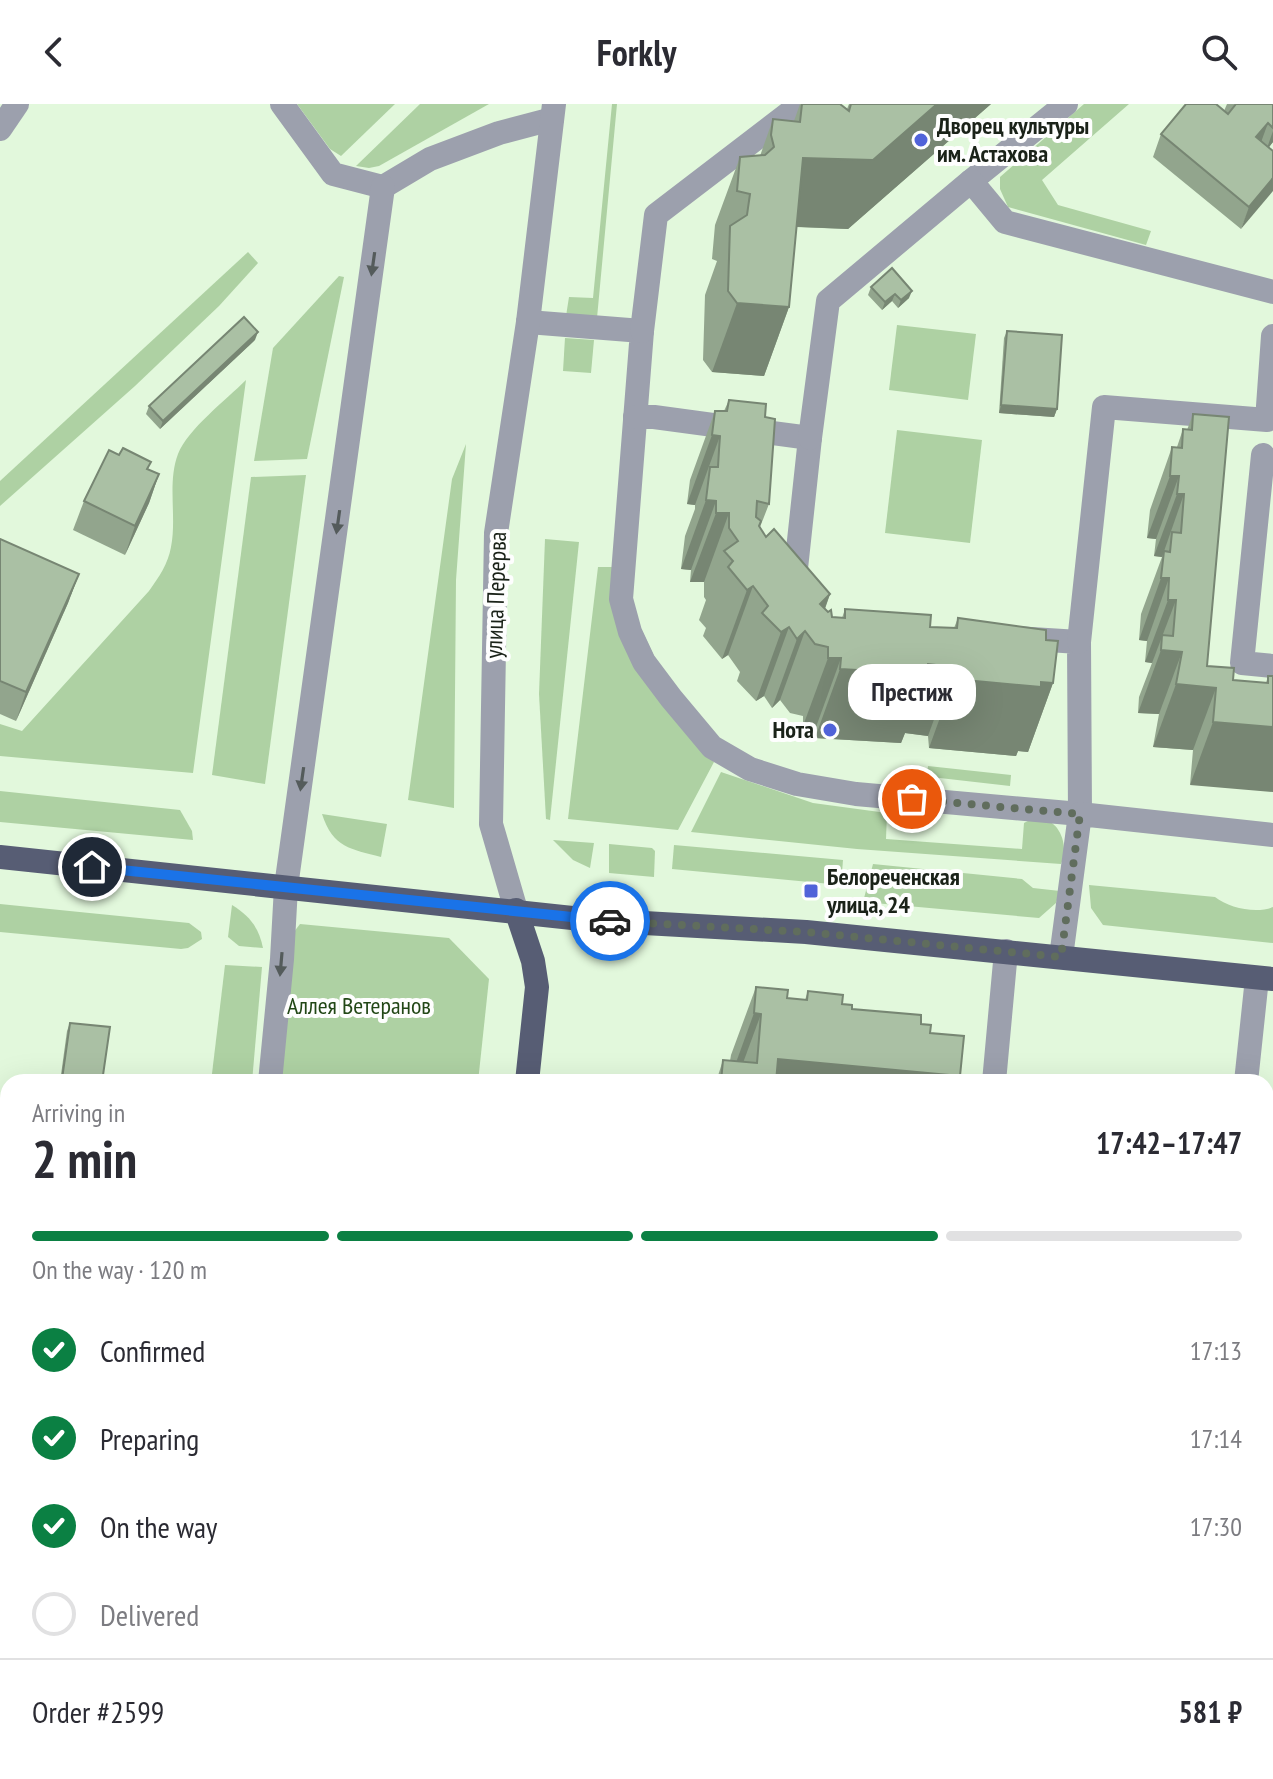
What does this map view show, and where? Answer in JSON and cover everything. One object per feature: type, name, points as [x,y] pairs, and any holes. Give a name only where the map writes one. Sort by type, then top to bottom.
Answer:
[{"type":"main road","points":[[0,857],[591,920],[806,932],[1265,979]]},
{"type":"main road","name":"улица Перерва","points":[[516,910],[533,961],[537,987],[528,1074]]},
{"type":"street","points":[[0,129],[17,104]]},
{"type":"street","points":[[282,104],[333,174],[383,187],[430,159],[553,111]]},
{"type":"street","points":[[801,104],[656,215],[642,331],[621,599],[630,632],[644,662],[712,747],[750,769],[797,784],[856,794],[1273,835]]},
{"type":"street","points":[[809,604],[793,586],[828,301],[1066,104]]},
{"type":"street","name":"улица Перерва","points":[[516,910],[491,824],[496,533],[528,322],[553,111]]},
{"type":"street","points":[[971,181],[1005,222],[1273,292]]},
{"type":"street","points":[[271,1074],[286,887],[383,187]]},
{"type":"street","points":[[528,322],[642,331]]},
{"type":"street","points":[[1273,336],[1267,420],[1268,456],[1242,663],[1273,666]]},
{"type":"street","points":[[1061,957],[1080,814],[1079,642],[1104,407],[1267,420]]},
{"type":"street","points":[[635,417],[810,438]]},
{"type":"street","points":[[990,636],[1079,642]]},
{"type":"street","points":[[995,1074],[1006,951]]},
{"type":"street","points":[[1247,1074],[1265,979]]},
{"type":"green space","points":[[297,104],[395,104],[341,156],[330,149]]},
{"type":"green space","points":[[420,104],[489,104],[379,166],[356,166]]},
{"type":"green space","points":[[612,104],[617,104],[597,318],[566,316],[569,297],[593,298]]},
{"type":"green space","points":[[1084,104],[1129,104],[1042,180],[1058,205],[1151,231],[1146,245],[1008,207],[1000,189],[1000,177]]},
{"type":"green space","points":[[248,252],[258,263],[219,306],[135,386],[0,506],[0,481]]},
{"type":"green space","points":[[339,276],[344,277],[307,459],[254,461],[273,348]]},
{"type":"green space","points":[[897,325],[976,334],[968,400],[889,390]]},
{"type":"green space","points":[[565,338],[594,340],[591,373],[563,371]]},
{"type":"green space","points":[[246,380],[193,773],[0,756],[0,724],[22,731],[156,581],[171,547],[173,477],[178,454],[199,425]]},
{"type":"green space","points":[[897,430],[982,440],[970,543],[885,533]]},
{"type":"green space","points":[[466,444],[456,580],[454,808],[408,800],[452,479]]},
{"type":"green space","points":[[306,475],[265,784],[212,775],[251,477]]},
{"type":"green space","points":[[545,539],[579,542],[550,820],[546,819],[539,694]]},
{"type":"green space","points":[[598,567],[612,567],[696,745],[714,762],[678,830],[568,819]]},
{"type":"green space","points":[[928,766],[1011,775],[1010,786],[931,777],[927,775]]},
{"type":"green space","points":[[721,772],[813,803],[887,813],[886,839],[1022,849],[1024,823],[1043,819],[1051,822],[1062,836],[1064,855],[1061,864],[857,849],[691,832]]},
{"type":"green space","points":[[0,791],[180,810],[192,831],[193,840],[0,822]]},
{"type":"green space","points":[[322,814],[387,824],[381,857],[344,845],[332,834]]},
{"type":"green space","points":[[553,840],[594,843],[590,868],[573,860]]},
{"type":"green space","points":[[609,844],[652,848],[655,851],[654,877],[609,873]]},
{"type":"green space","points":[[674,845],[843,860],[841,885],[672,869]]},
{"type":"green space","points":[[873,864],[1022,879],[1033,888],[1060,891],[1056,903],[1039,918],[863,902]]},
{"type":"green space","points":[[1089,885],[1215,897],[1251,910],[1273,907],[1273,943],[1103,925],[1091,908]]},
{"type":"green space","points":[[0,904],[189,923],[201,932],[202,939],[181,949],[0,932]]},
{"type":"green space","points":[[232,905],[253,923],[263,948],[239,946],[228,937]]},
{"type":"green space","name":"Аллея Ветеранов","points":[[300,924],[449,938],[489,979],[479,1074],[276,1074],[284,945]]},
{"type":"green space","points":[[225,965],[262,967],[253,1074],[212,1074]]},
{"type":"building","points":[[802,104],[840,104],[849,111],[851,104],[937,104],[873,160],[803,158],[789,307],[737,303],[728,291],[730,226],[747,215],[750,194],[737,191],[740,157],[765,155],[774,147],[771,135],[773,119],[800,122]]},
{"type":"building","points":[[1186,104],[1216,104],[1228,114],[1236,104],[1273,104],[1273,128],[1268,123],[1256,137],[1273,151],[1273,178],[1249,207],[1161,134]]},
{"type":"building","points":[[892,268],[912,291],[901,300],[895,294],[885,302],[871,287]]},
{"type":"building","points":[[244,317],[258,332],[163,421],[149,406]]},
{"type":"building","points":[[1007,331],[1062,335],[1057,409],[1001,405]]},
{"type":"building","points":[[729,400],[766,404],[765,417],[775,419],[769,504],[757,501],[756,517],[761,521],[759,526],[766,537],[774,529],[830,594],[820,604],[828,612],[831,610],[832,617],[845,618],[845,609],[931,615],[930,627],[957,628],[958,618],[1046,630],[1046,640],[1058,641],[1053,683],[1041,682],[1041,687],[954,679],[953,667],[928,664],[926,674],[840,669],[841,658],[828,658],[828,647],[815,644],[805,631],[797,639],[789,627],[781,632],[762,613],[768,606],[753,586],[747,590],[728,567],[733,561],[724,551],[738,541],[729,528],[729,513],[716,513],[716,501],[706,500],[710,467],[718,467],[720,436],[712,435],[715,411],[727,411]]},
{"type":"building","points":[[1193,414],[1229,417],[1207,666],[1234,668],[1233,680],[1268,683],[1268,676],[1273,676],[1273,727],[1213,722],[1216,688],[1176,684],[1182,652],[1161,650],[1162,635],[1173,636],[1176,600],[1168,600],[1169,578],[1161,578],[1164,551],[1170,552],[1172,532],[1181,533],[1184,494],[1177,494],[1179,476],[1170,476],[1172,447],[1182,448],[1183,429],[1192,430]]},
{"type":"building","points":[[123,448],[151,462],[147,469],[159,474],[135,526],[84,501],[109,450],[119,455]]},
{"type":"building","points":[[0,539],[79,574],[26,692],[0,681]]},
{"type":"building","points":[[756,987],[788,990],[787,998],[807,1000],[808,991],[843,995],[842,1004],[852,1005],[852,1009],[921,1015],[921,1024],[931,1025],[930,1033],[964,1036],[960,1074],[778,1059],[777,1074],[722,1074],[723,1060],[757,1063],[761,1014],[754,1013]]},
{"type":"building","points":[[70,1023],[110,1027],[103,1074],[63,1074]]},
{"type":"way so far","points":[[610,921],[806,932],[1061,957],[1080,814],[912,799]]},
{"type":"place","name":"Дворец культуры им. Астахова","points":[[921,140]]},
{"type":"place","name":"Нота","points":[[830,730]]},
{"type":"place","name":"Престиж","points":[[912,799]]},
{"type":"place","name":"Белореченская улица, 24","points":[[811,891]]},
{"type":"route","points":[[92,867],[610,921]]}]
